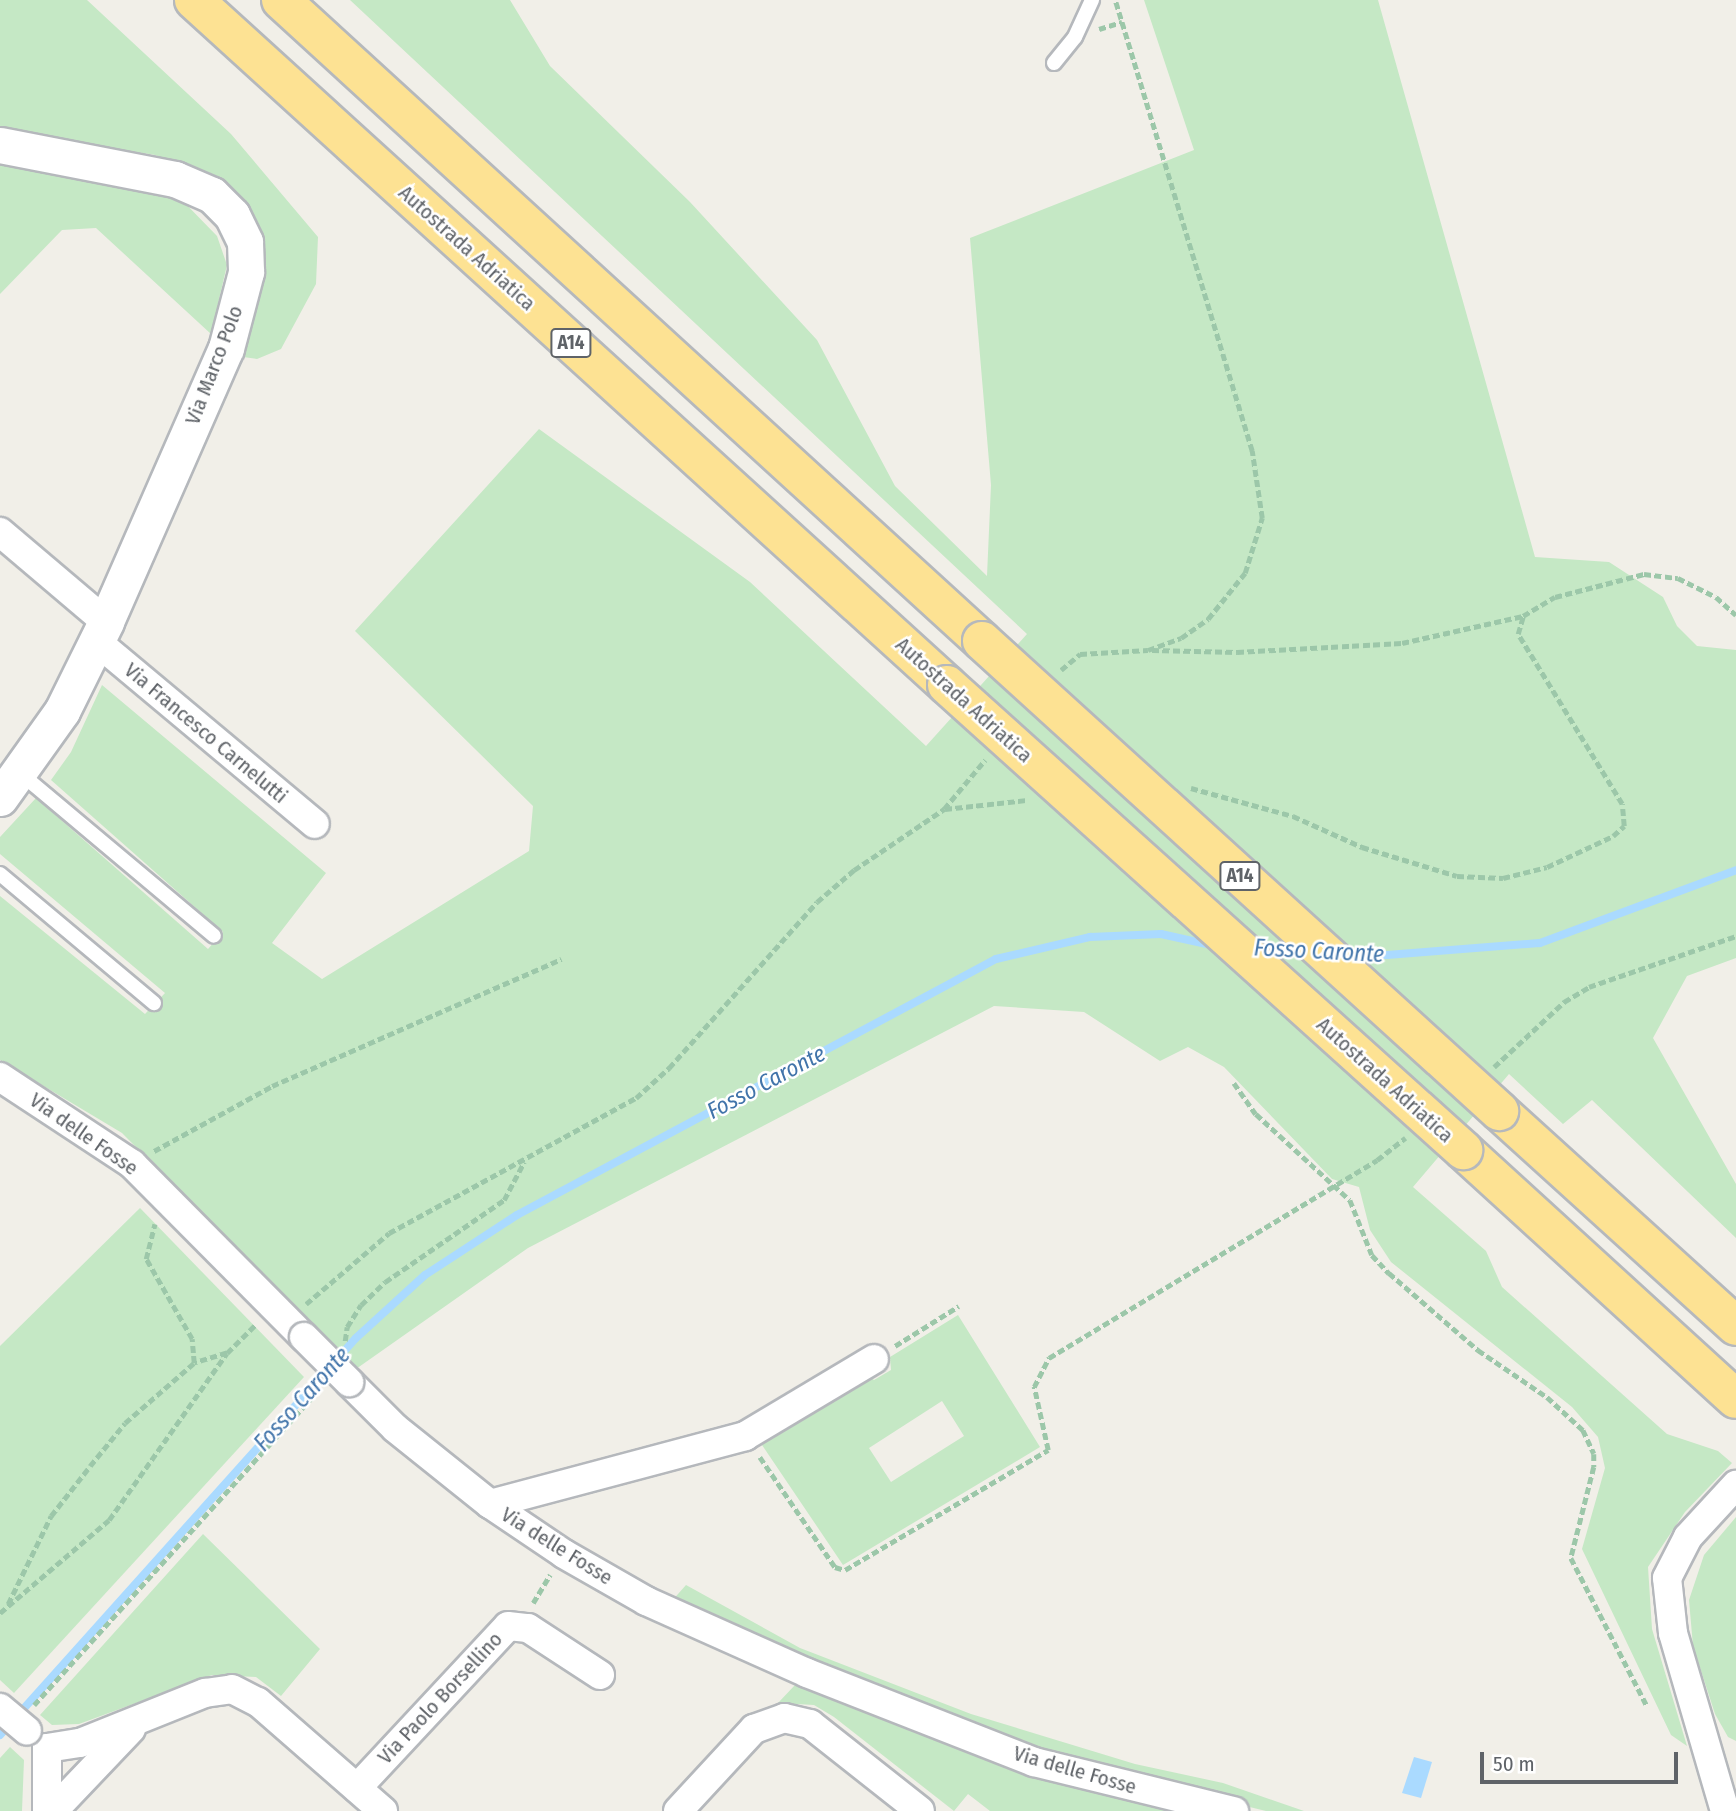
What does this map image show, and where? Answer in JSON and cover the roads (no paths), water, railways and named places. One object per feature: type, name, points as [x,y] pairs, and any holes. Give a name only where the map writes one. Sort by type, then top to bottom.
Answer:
[{"type":"highway","name":"Autostrada Adriatica","points":[[194,0],[1736,1399]]},
{"type":"highway","name":"A14","points":[[281,0],[1736,1326]]},
{"type":"street","name":"Via Marco Polo","points":[[0,145],[175,179],[212,195],[232,215],[245,242],[246,272],[226,348],[101,631],[62,710],[10,786]]},
{"type":"street","points":[[0,532],[101,631]]},
{"type":"street","name":"Via Francesco Carnelutti","points":[[101,631],[314,824]]},
{"type":"street","name":"Via delle Fosse","points":[[0,1077],[132,1164],[289,1321],[339,1381],[490,1504],[564,1554],[646,1601],[721,1636],[1034,1762],[1234,1811]]},
{"type":"street","points":[[490,1504],[588,1474],[746,1436],[874,1359]]},
{"type":"street","points":[[1725,1811],[1667,1602],[1667,1578],[1688,1537],[1736,1485]]},
{"type":"street","name":"Via Paolo Borsellino","points":[[357,1788],[497,1633],[519,1624],[600,1675]]},
{"type":"street","points":[[20,1722],[80,1743],[205,1693],[232,1689],[258,1702],[383,1811]]},
{"type":"street","points":[[678,1811],[754,1728],[784,1718],[810,1724],[920,1811]]},
{"type":"street","points":[[53,1811],[105,1752],[144,1719]]},
{"type":"street","points":[[20,1722],[47,1811]]},
{"type":"lane","points":[[1054,62],[1075,37],[1092,0]]},
{"type":"lane","points":[[10,786],[214,936]]},
{"type":"lane","points":[[0,874],[154,1003]]},
{"type":"water","points":[[1414,1757],[1432,1762],[1421,1798],[1402,1793]]},
{"type":"waterway","name":"Fosso Caronte","points":[[1347,953],[1387,955],[1540,943],[1736,870]]},
{"type":"waterway","name":"Fosso Caronte","points":[[0,1735],[356,1338],[425,1275],[517,1215],[996,959],[1090,937],[1161,934],[1215,946]]},
{"type":"waterway","name":"Fosso Caronte","points":[[1259,949],[1302,951]]}]
